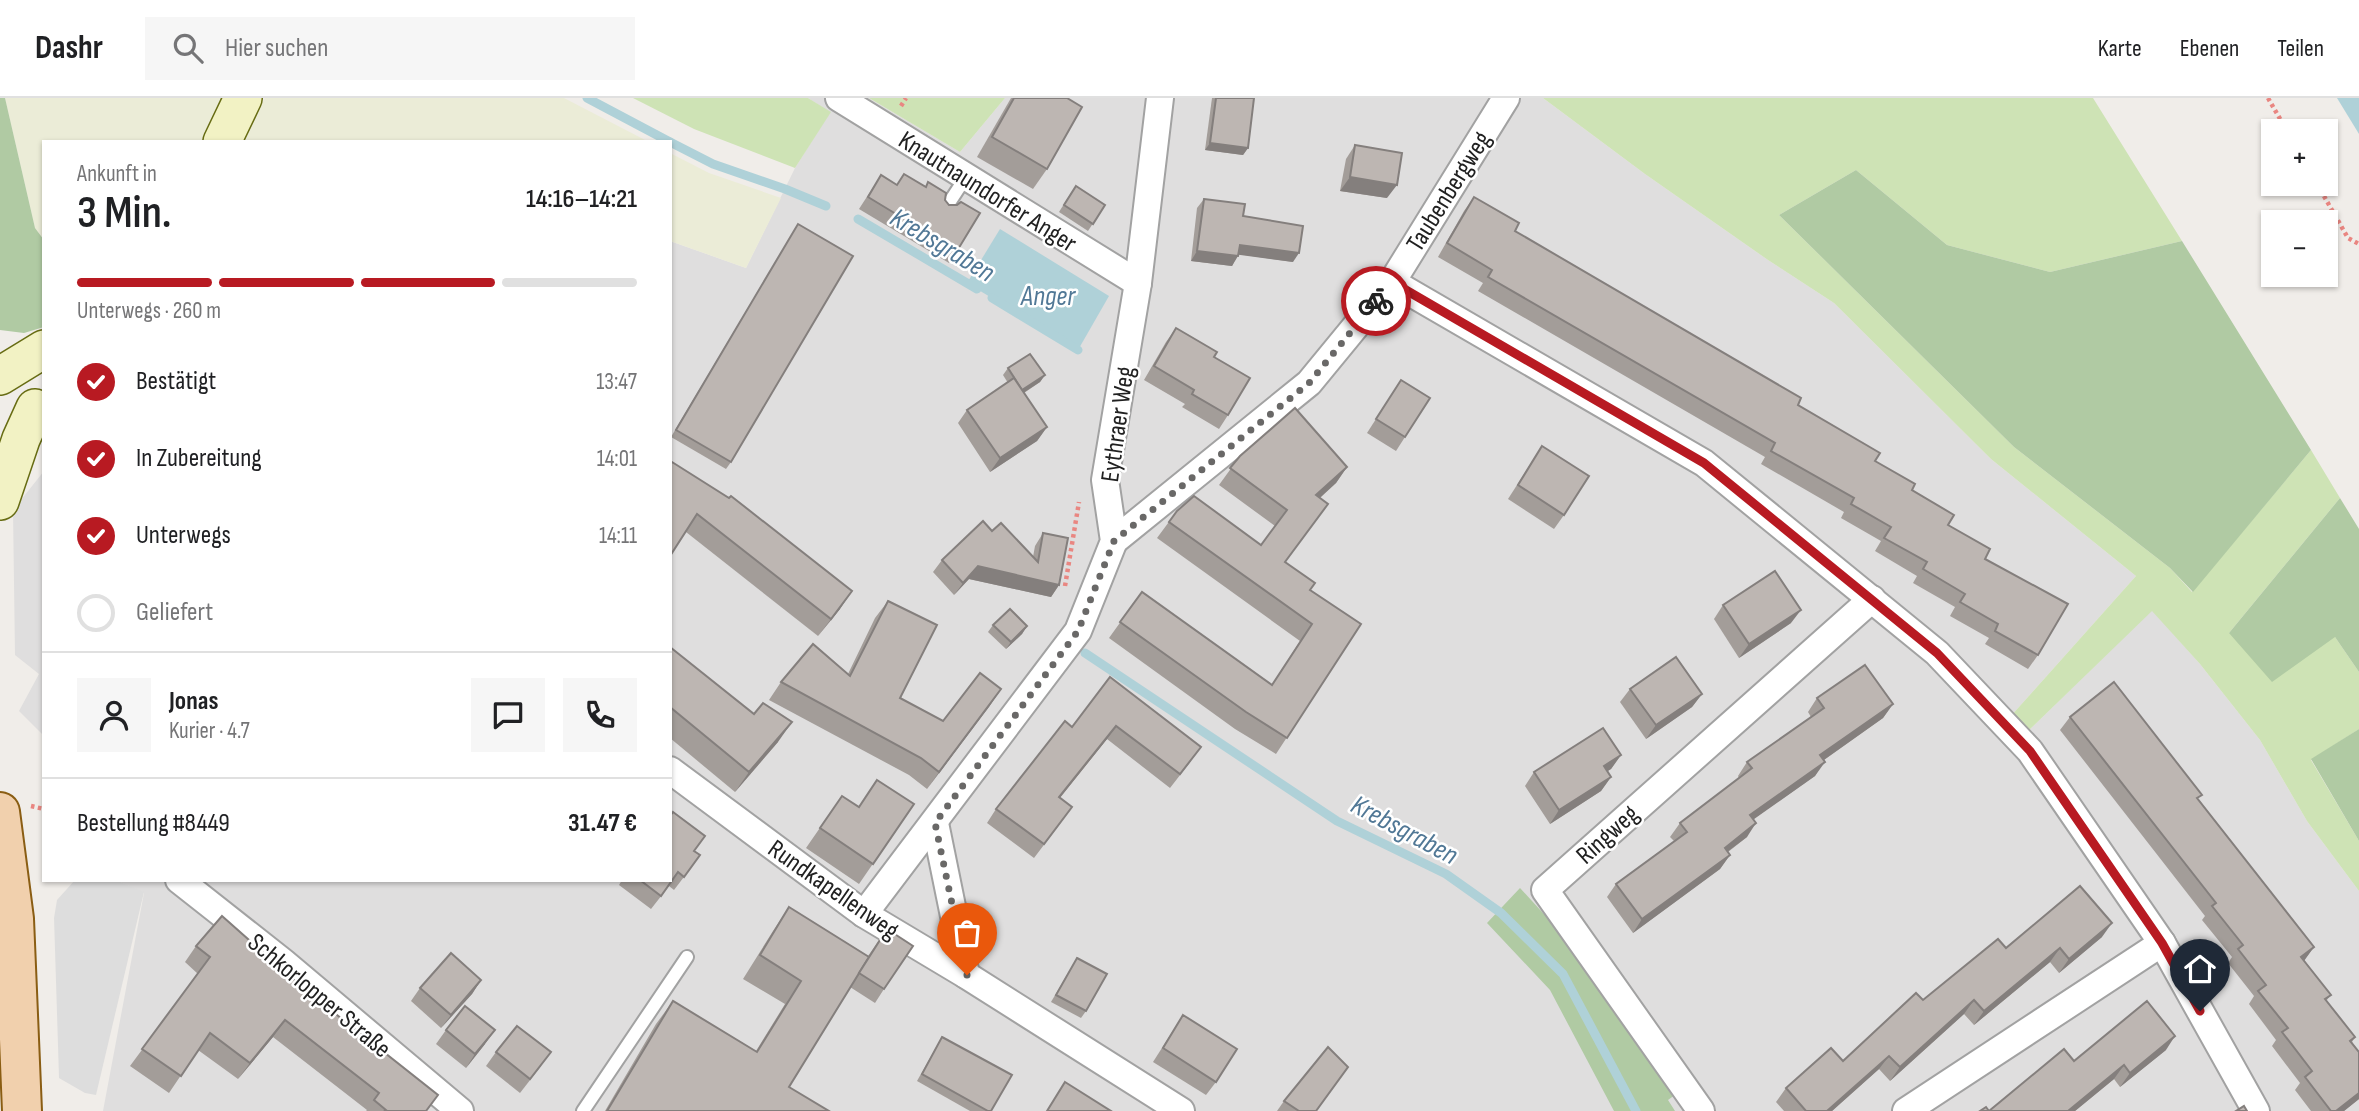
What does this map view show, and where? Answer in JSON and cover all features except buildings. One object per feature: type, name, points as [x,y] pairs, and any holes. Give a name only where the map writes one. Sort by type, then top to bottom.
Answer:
[{"type":"main road","points":[[223,140],[243,98]]},
{"type":"main road","points":[[0,349],[41,351]]},
{"type":"main road","points":[[0,376],[41,351]]},
{"type":"main road","points":[[0,422],[39,404]]},
{"type":"main road","points":[[0,501],[21,439],[39,404]]},
{"type":"main road","points":[[0,812],[14,919],[22,1111]]},
{"type":"street","name":"Knautnaundorfer Anger","points":[[839,98],[1138,283]]},
{"type":"street","name":"Eythraer Weg","points":[[1114,541],[1105,480],[1138,283],[1160,98]]},
{"type":"street","name":"Taubenbergweg","points":[[1114,541],[1309,383],[1392,282],[1506,98]]},
{"type":"street","points":[[1392,282],[1704,463],[1937,653],[2030,751],[2162,943],[2256,1111]]},
{"type":"street","points":[[864,914],[1078,631],[1114,541]]},
{"type":"street","name":"Ringweg","points":[[1701,1111],[1545,890],[1872,598]]},
{"type":"street","name":"Rundkapellenweg","points":[[672,771],[864,914],[967,975],[1181,1111]]},
{"type":"street","points":[[935,823],[967,975]]},
{"type":"street","name":"Schkorlopper Straße","points":[[182,882],[283,962],[460,1111]]},
{"type":"street","points":[[1906,1111],[2162,943]]},
{"type":"lane","points":[[945,209],[966,177]]},
{"type":"lane","points":[[583,1111],[687,957]]},
{"type":"path","points":[[2268,98],[2280,119]]},
{"type":"path","points":[[2324,196],[2348,238],[2359,244]]},
{"type":"shaded area","points":[[808,98],[869,98],[960,152],[1005,98],[1543,98],[1645,174],[1834,303],[1991,459],[2136,576],[2010,717],[2026,733],[2152,610],[2200,664],[2260,740],[2307,821],[2359,891],[2359,1111],[103,1111],[144,893],[120,882],[672,882],[672,242],[746,268],[795,168],[830,112]]},
{"type":"shaded area","points":[[42,474],[42,734],[19,711],[39,674],[15,655],[13,510]]},
{"type":"shaded area","points":[[73,882],[121,882],[144,892],[96,1095],[85,1093],[59,1078],[54,918],[57,900]]},
{"type":"green space","points":[[0,98],[5,98],[35,228],[42,237],[42,328],[24,333],[0,330]]},
{"type":"green space","points":[[5,98],[223,98],[204,140],[42,140],[42,237],[35,228]]},
{"type":"green space","points":[[265,98],[564,98],[645,140],[240,140]]},
{"type":"green space","points":[[633,98],[808,98],[831,112],[795,168],[694,129]]},
{"type":"green space","points":[[869,98],[1005,98],[960,152]]},
{"type":"green space","points":[[1543,98],[2093,98],[2182,241],[2050,272],[1947,245],[1856,170],[1779,215],[2014,447],[2170,568],[2192,592],[2311,450],[2340,498],[2229,633],[2335,637],[2359,672],[2359,729],[2311,760],[2359,841],[2359,891],[2307,821],[2260,740],[2200,664],[2152,611],[2025,734],[2010,717],[2136,576],[1991,459],[1834,303],[1645,174]]},
{"type":"green space","points":[[672,154],[709,173],[781,198],[746,268],[672,242]]},
{"type":"green space","points":[[1856,170],[1947,245],[2050,272],[2182,241],[2311,450],[2193,592],[2170,568],[2014,447],[1779,215]]},
{"type":"green space","points":[[2340,498],[2359,529],[2359,672],[2335,637],[2272,682],[2229,633]]},
{"type":"green space","points":[[2359,729],[2359,841],[2311,759]]},
{"type":"green space","points":[[1520,888],[1585,959],[1679,1092],[1668,1100],[1675,1111],[1614,1111],[1550,990],[1487,923]]},
{"type":"water","points":[[2337,98],[2359,98],[2359,134]]},
{"type":"water","name":"Anger","points":[[1000,229],[1109,296],[1078,350],[967,283]]},
{"type":"waterway","name":"Krebsgraben","points":[[587,98],[666,140]]},
{"type":"waterway","name":"Krebsgraben","points":[[672,143],[713,164],[826,206]]},
{"type":"waterway","name":"Krebsgraben","points":[[858,219],[977,289]]},
{"type":"waterway","name":"Krebsgraben","points":[[992,298],[1078,350]]},
{"type":"waterway","name":"Krebsgraben","points":[[1085,653],[1337,821],[1446,874],[1501,913],[1563,974],[1636,1111]]},
{"type":"way so far","points":[[967,975],[935,823],[1078,631],[1114,541],[1309,383],[1376,301]]},
{"type":"route","points":[[1376,301],[1392,282],[1704,463],[1937,653],[2030,751],[2162,943],[2200,1011]]}]
